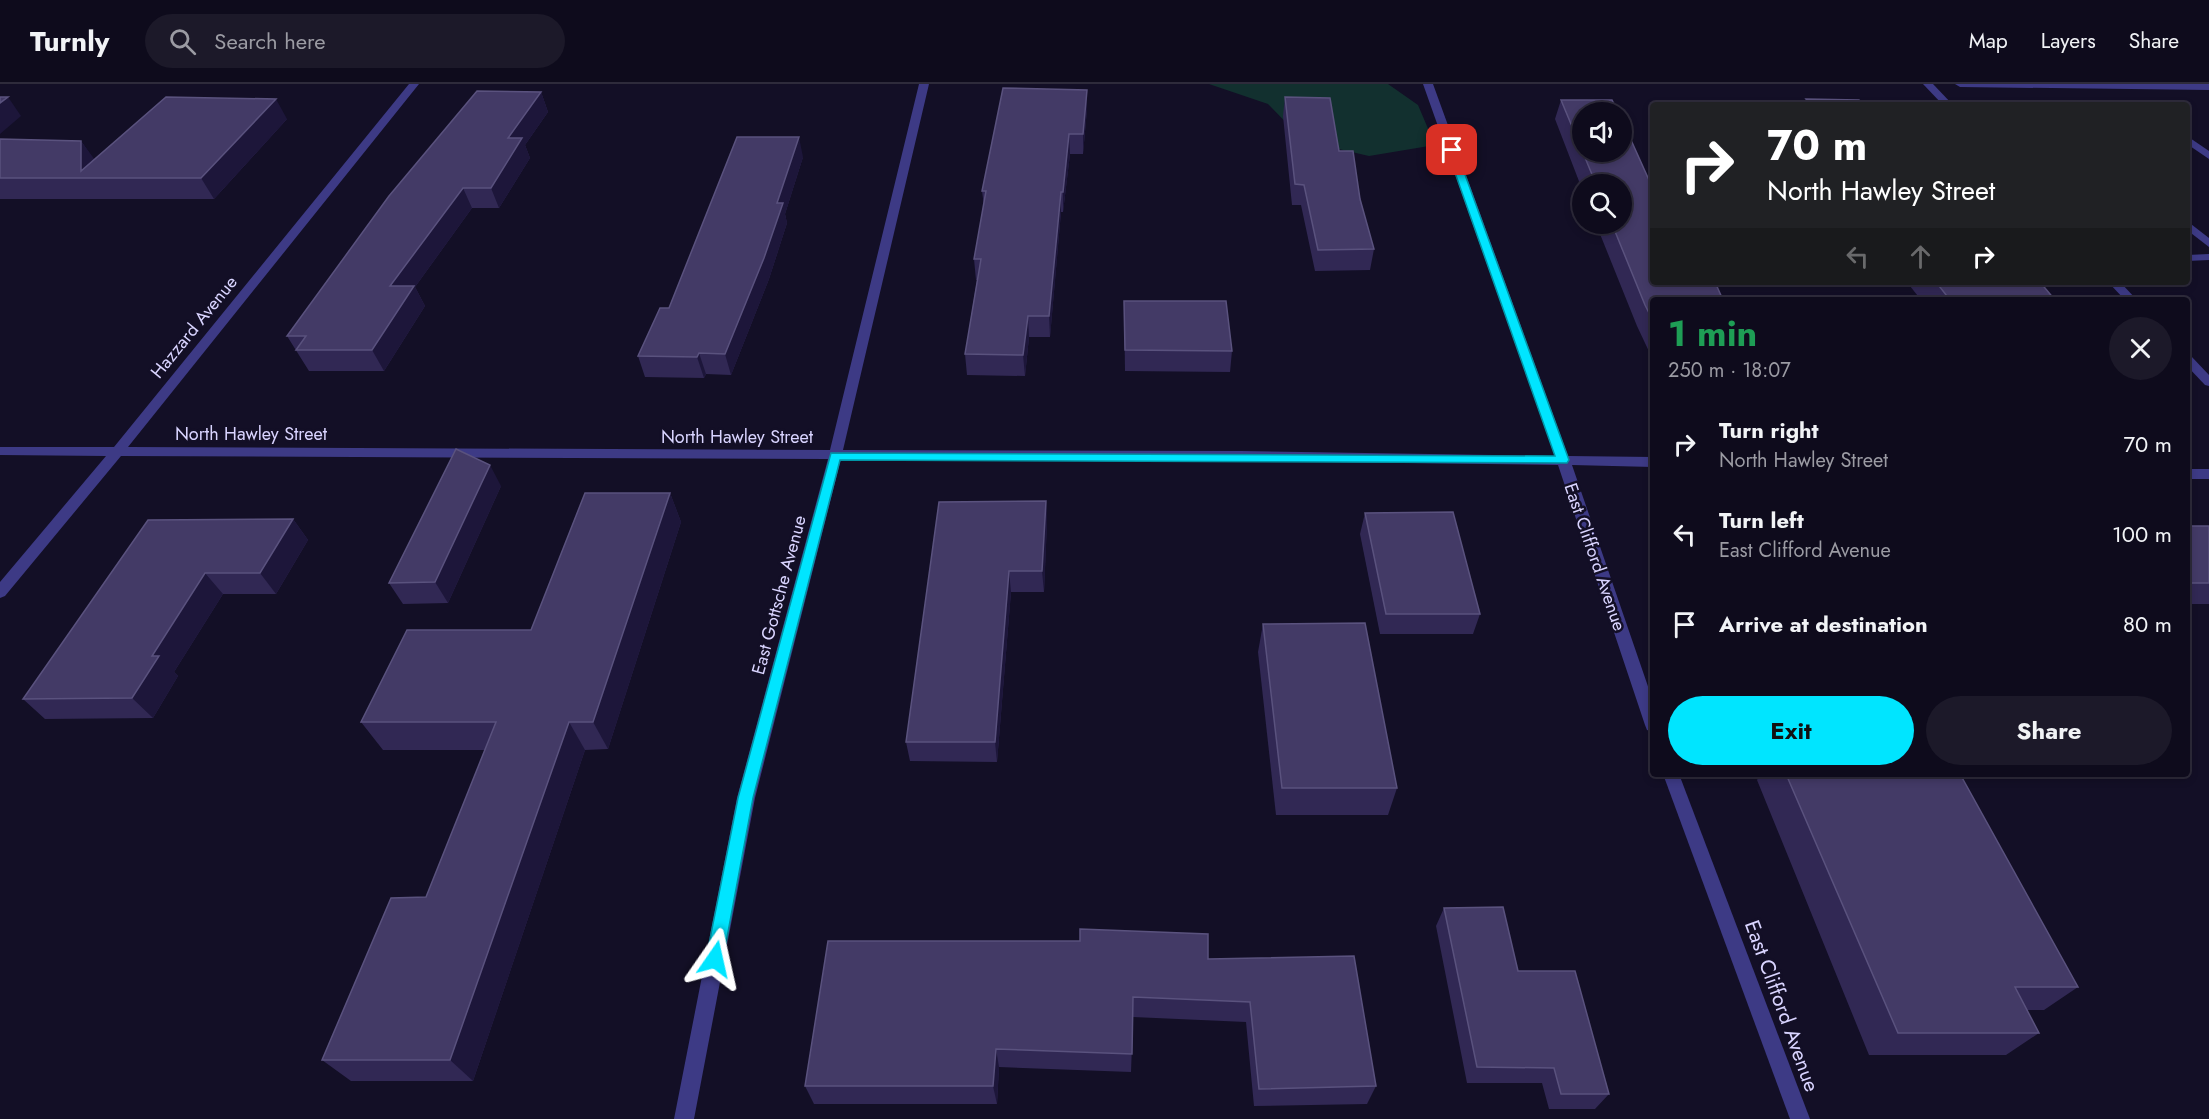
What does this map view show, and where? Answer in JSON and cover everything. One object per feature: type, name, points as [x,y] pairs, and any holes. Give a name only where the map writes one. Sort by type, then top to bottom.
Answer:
[{"type":"street","name":"Hazzard Avenue","points":[[0,592],[117,452],[414,84]]},
{"type":"street","name":"East Gottsche Avenue","points":[[684,1119],[746,798],[835,456],[924,84]]},
{"type":"street","name":"East Clifford Avenue","points":[[1428,84],[1563,460],[1650,716]]},
{"type":"street","points":[[1928,84],[1945,102]]},
{"type":"street","points":[[1960,84],[2209,87]]},
{"type":"street","points":[[2190,141],[2209,156]]},
{"type":"street","points":[[2190,227],[2209,244]]},
{"type":"street","points":[[2192,257],[2209,257]]},
{"type":"street","points":[[2192,257],[2209,270]]},
{"type":"street","points":[[2118,285],[2128,297]]},
{"type":"street","points":[[2190,362],[2209,382]]},
{"type":"street","name":"North Hawley Street","points":[[0,451],[1650,462]]},
{"type":"street","points":[[2190,474],[2209,474]]},
{"type":"street","name":"East Clifford Avenue","points":[[1672,777],[1800,1119]]},
{"type":"green space","points":[[1209,84],[1388,84],[1418,105],[1435,145],[1369,156],[1304,141],[1268,104]]},
{"type":"building","points":[[1003,88],[1087,90],[1083,134],[1069,134],[1049,316],[1028,316],[1023,355],[965,354],[981,259],[974,259],[986,191],[982,191]]},
{"type":"building","points":[[477,91],[541,92],[508,138],[522,138],[491,188],[463,188],[390,286],[414,286],[372,350],[296,350],[306,336],[287,336],[389,196]]},
{"type":"building","points":[[0,97],[8,97],[0,103]]},
{"type":"building","points":[[166,97],[276,99],[201,178],[0,178],[0,139],[81,141],[81,171]]},
{"type":"building","points":[[1285,97],[1330,98],[1339,151],[1353,151],[1360,199],[1374,249],[1318,250],[1304,185],[1295,184]]},
{"type":"building","points":[[1806,99],[1859,100],[1861,102],[1808,102]]},
{"type":"building","points":[[1561,100],[1612,100],[1613,102],[1572,102],[1572,126]]},
{"type":"building","points":[[737,137],[799,137],[777,203],[783,203],[764,258],[725,354],[699,353],[697,357],[638,356],[660,308],[669,308]]},
{"type":"building","points":[[1632,142],[1650,182],[1650,285],[1716,285],[1722,297],[1650,297],[1650,315],[1616,234],[1632,234],[1632,174],[1592,174],[1587,162],[1632,162]]},
{"type":"building","points":[[1938,285],[2042,285],[2052,297],[1948,297]]},
{"type":"building","points":[[1124,301],[1226,301],[1232,351],[1125,350]]},
{"type":"building","points":[[456,449],[490,465],[435,582],[389,583]]},
{"type":"building","points":[[585,493],[670,493],[593,722],[569,722],[450,1060],[322,1060],[391,898],[426,897],[496,722],[361,722],[407,630],[531,630]]},
{"type":"building","points":[[1046,501],[1042,571],[1009,571],[995,742],[906,742],[939,502]]},
{"type":"building","points":[[1453,512],[1480,614],[1386,614],[1365,513]]},
{"type":"building","points":[[293,519],[260,573],[205,573],[152,656],[159,656],[132,698],[23,699],[148,520]]},
{"type":"building","points":[[2190,526],[2209,526],[2209,583],[2190,583]]},
{"type":"building","points":[[1365,623],[1397,788],[1282,788],[1263,624]]},
{"type":"building","points":[[1787,777],[1962,777],[2078,987],[2015,987],[2039,1033],[1898,1033]]},
{"type":"building","points":[[1503,907],[1518,971],[1575,971],[1609,1094],[1561,1094],[1554,1068],[1477,1067],[1444,908]]},
{"type":"building","points":[[1080,929],[1208,934],[1208,959],[1354,956],[1376,1086],[1259,1089],[1250,1002],[1133,997],[1132,1054],[996,1049],[993,1086],[805,1086],[828,941],[1080,941]]},
{"type":"route","points":[[715,959],[746,798],[835,456],[1241,456],[1563,460],[1452,150]]}]
